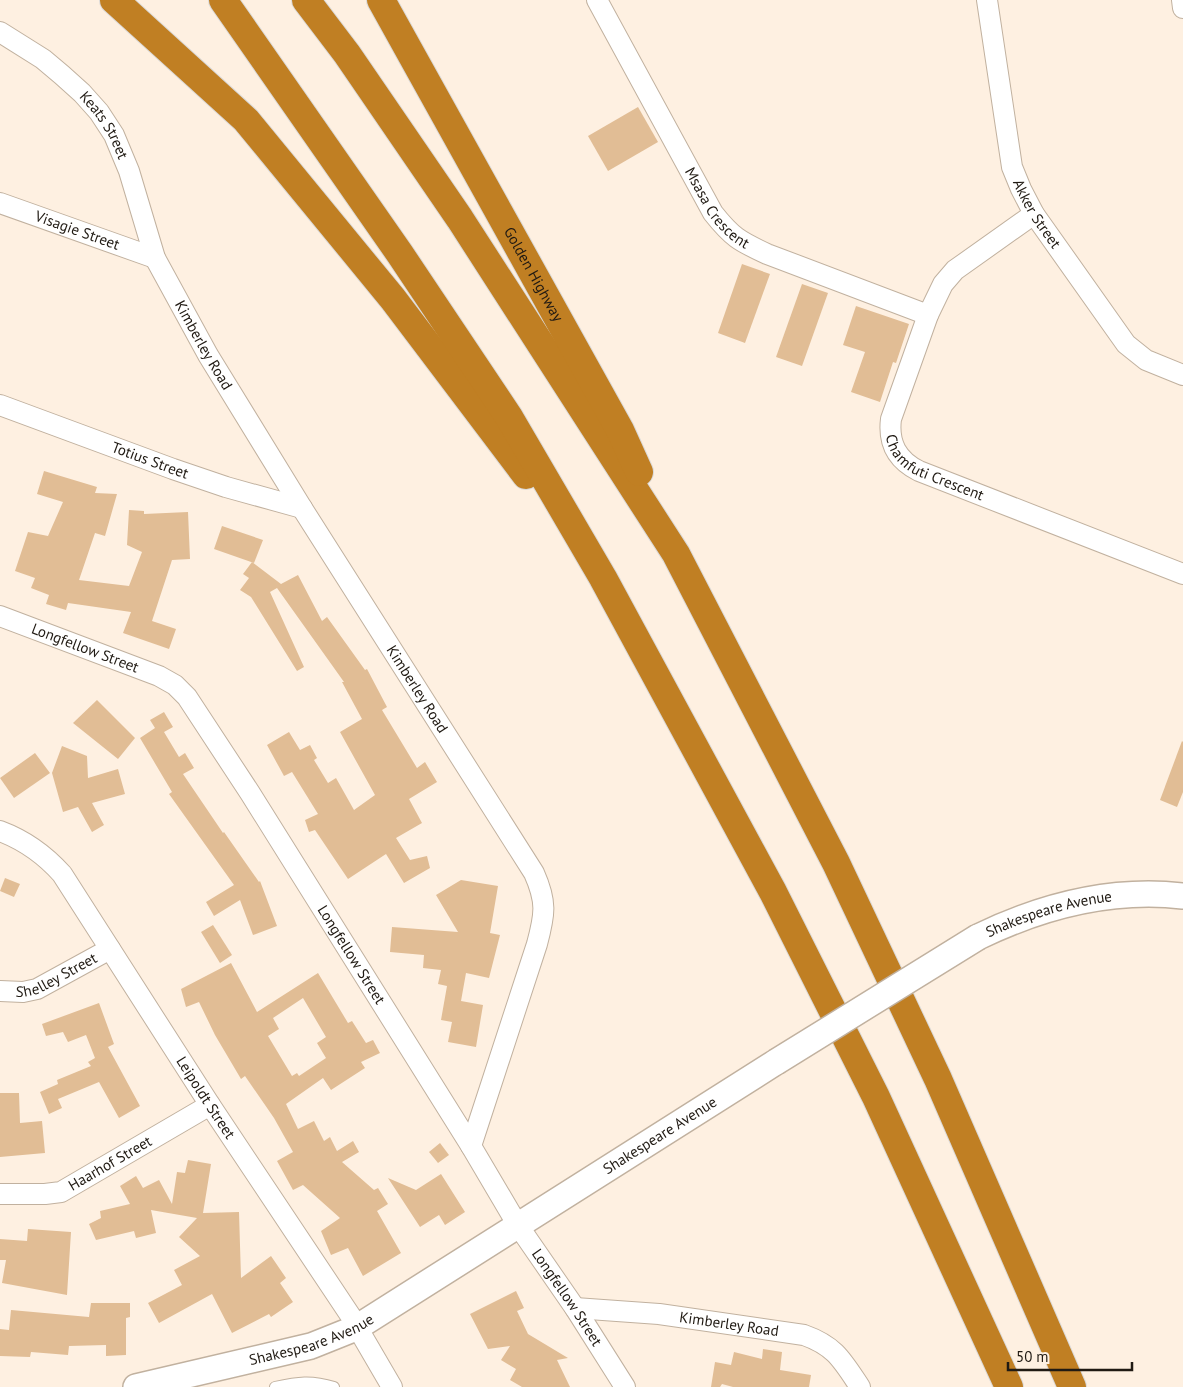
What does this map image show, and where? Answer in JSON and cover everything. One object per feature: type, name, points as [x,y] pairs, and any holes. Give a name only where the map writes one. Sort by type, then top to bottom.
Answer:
[{"type":"highway","points":[[114,0],[246,120],[393,299],[603,578]]},
{"type":"highway","points":[[223,0],[394,246],[509,417],[603,578],[773,892],[876,1097],[1009,1387]]},
{"type":"highway","points":[[306,0],[347,54],[460,219],[676,554],[845,881],[938,1079],[1072,1387]]},
{"type":"highway","name":"Golden Highway","points":[[381,0],[620,430],[676,554]]},
{"type":"street","name":"Msasa Crescent","points":[[597,0],[713,213],[729,233],[743,243],[767,254],[928,315]]},
{"type":"street","name":"Akker Street","points":[[987,0],[1012,167],[1034,214],[1126,344],[1146,360],[1183,376]]},
{"type":"street","points":[[1182,0],[1183,8]]},
{"type":"street","name":"Keats Street","points":[[0,32],[43,59],[82,93],[99,112],[114,135],[129,171],[155,258]]},
{"type":"street","name":"Visagie Street","points":[[0,203],[155,258]]},
{"type":"street","name":"Chamfuti Crescent","points":[[1034,214],[955,270],[943,284],[928,315],[891,419],[892,444],[904,462],[919,472],[1183,574]]},
{"type":"street","name":"Kimberley Road","points":[[155,258],[208,355],[302,508],[534,873],[542,891],[544,905],[537,944],[471,1146]]},
{"type":"street","name":"Totius Street","points":[[0,405],[173,469],[302,508]]},
{"type":"street","name":"Longfellow Street","points":[[0,616],[160,676],[175,685],[187,697],[265,817],[471,1146],[517,1224],[575,1308],[625,1387]]},
{"type":"street","name":"Leipoldt Street","points":[[0,831],[27,844],[51,862],[62,874],[210,1105],[344,1307],[392,1387]]},
{"type":"street","name":"Shakespeare Avenue","points":[[136,1387],[311,1346],[356,1328],[430,1282],[517,1224],[978,937],[1022,917],[1079,902],[1121,895],[1183,896]]},
{"type":"street","name":"Shelley Street","points":[[0,992],[23,992],[37,989],[110,949]]},
{"type":"street","name":"Haarhof Street","points":[[0,1194],[61,1192],[210,1105]]},
{"type":"street","name":"Kimberley Road","points":[[575,1308],[659,1314],[804,1335],[817,1340],[840,1357],[860,1387]]},
{"type":"lane","points":[[275,1387],[298,1382],[312,1382],[334,1387]]},
{"type":"building","points":[[638,107],[658,142],[608,171],[588,136]]},
{"type":"building","points":[[742,264],[770,274],[745,343],[718,333]]},
{"type":"building","points":[[802,284],[828,293],[802,366],[776,357]]},
{"type":"building","points":[[856,306],[909,324],[896,363],[893,362],[880,402],[851,392],[865,352],[843,345]]},
{"type":"building","points":[[44,471],[97,487],[95,493],[117,494],[105,536],[95,533],[79,580],[129,586],[142,552],[127,545],[129,510],[144,511],[144,514],[188,512],[190,559],[172,560],[152,621],[176,629],[169,649],[123,633],[131,612],[68,603],[66,610],[46,604],[49,595],[31,588],[35,578],[15,571],[28,532],[48,536],[63,502],[37,494]]},
{"type":"building","points":[[222,526],[263,540],[254,563],[214,549]]},
{"type":"building","points":[[252,562],[281,584],[298,575],[322,621],[327,617],[365,670],[367,669],[387,707],[382,710],[417,768],[425,762],[437,782],[409,799],[422,823],[396,838],[410,860],[427,856],[430,868],[404,883],[386,854],[348,879],[315,830],[309,832],[305,820],[318,814],[292,772],[284,776],[267,745],[289,732],[300,750],[310,745],[317,758],[314,760],[328,783],[336,778],[354,810],[375,795],[340,732],[362,719],[342,682],[344,682],[277,588],[270,592],[304,667],[297,671],[251,597],[240,590],[249,578],[243,574]]},
{"type":"building","points":[[97,700],[135,738],[118,759],[73,723]]},
{"type":"building","points":[[164,712],[173,727],[164,732],[179,757],[185,753],[194,768],[183,774],[223,833],[260,881],[277,926],[253,935],[240,900],[214,916],[206,902],[234,885],[169,794],[172,792],[140,738],[155,728],[150,720]]},
{"type":"building","points":[[1182,741],[1183,792],[1177,807],[1160,800]]},
{"type":"building","points":[[62,746],[87,756],[88,778],[118,769],[125,794],[92,803],[104,825],[92,832],[78,807],[63,812],[52,773]]},
{"type":"building","points":[[35,753],[50,773],[14,798],[0,778]]},
{"type":"building","points":[[5,878],[20,884],[14,897],[0,891]]},
{"type":"building","points":[[461,880],[498,886],[490,933],[500,935],[489,978],[466,973],[461,1001],[483,1005],[476,1047],[448,1042],[452,1022],[441,1020],[447,986],[438,984],[441,970],[423,968],[424,955],[390,952],[392,927],[458,932],[436,895]]},
{"type":"building","points":[[213,925],[232,955],[220,963],[201,932]]},
{"type":"building","points":[[231,963],[257,1012],[318,973],[348,1023],[352,1021],[366,1043],[373,1040],[380,1053],[361,1062],[365,1068],[331,1090],[323,1078],[286,1104],[298,1129],[314,1121],[324,1141],[330,1137],[337,1151],[353,1141],[359,1152],[342,1162],[374,1190],[378,1188],[388,1204],[377,1211],[401,1253],[363,1276],[348,1248],[331,1255],[321,1231],[340,1218],[303,1185],[293,1190],[277,1161],[293,1152],[274,1118],[245,1076],[241,1079],[215,1035],[199,1002],[186,1007],[181,989]],"holes":[[[303,998],[326,1037],[317,1043],[326,1058],[299,1076],[297,1073],[292,1076],[268,1036],[279,1029],[273,1018]]]},
{"type":"building","points":[[99,1003],[114,1044],[108,1047],[140,1106],[119,1118],[99,1082],[58,1099],[62,1108],[49,1114],[40,1092],[58,1084],[57,1080],[91,1066],[88,1062],[95,1058],[86,1035],[68,1042],[63,1032],[46,1036],[42,1024]]},
{"type":"building","points":[[0,1093],[19,1093],[20,1123],[42,1121],[45,1153],[0,1157]]},
{"type":"building","points":[[440,1143],[449,1155],[438,1163],[429,1152]]},
{"type":"building","points":[[188,1160],[211,1164],[203,1213],[239,1212],[241,1278],[271,1256],[286,1278],[280,1283],[293,1302],[271,1317],[269,1314],[232,1333],[212,1294],[159,1323],[148,1303],[182,1285],[174,1270],[200,1256],[179,1237],[197,1218],[151,1210],[156,1233],[136,1238],[134,1231],[96,1240],[89,1224],[101,1218],[100,1211],[130,1204],[120,1186],[136,1176],[143,1188],[159,1180],[172,1204],[177,1172],[185,1173]]},
{"type":"building","points":[[441,1174],[465,1212],[445,1225],[439,1215],[420,1227],[388,1178],[416,1190]]},
{"type":"building","points":[[28,1229],[71,1232],[67,1295],[2,1283],[6,1260],[0,1260],[0,1239],[27,1241]]},
{"type":"building","points":[[516,1291],[524,1308],[517,1311],[528,1334],[568,1358],[557,1360],[570,1387],[522,1387],[510,1380],[516,1369],[501,1360],[510,1346],[488,1349],[470,1314]]},
{"type":"building","points":[[91,1303],[130,1303],[130,1317],[126,1318],[126,1355],[106,1356],[106,1345],[69,1346],[68,1355],[31,1352],[30,1357],[0,1356],[0,1329],[9,1330],[11,1310],[89,1317]]},
{"type":"building","points":[[763,1349],[782,1352],[780,1370],[811,1375],[809,1387],[733,1387],[722,1384],[720,1387],[711,1387],[715,1362],[731,1365],[734,1352],[762,1359]]}]
